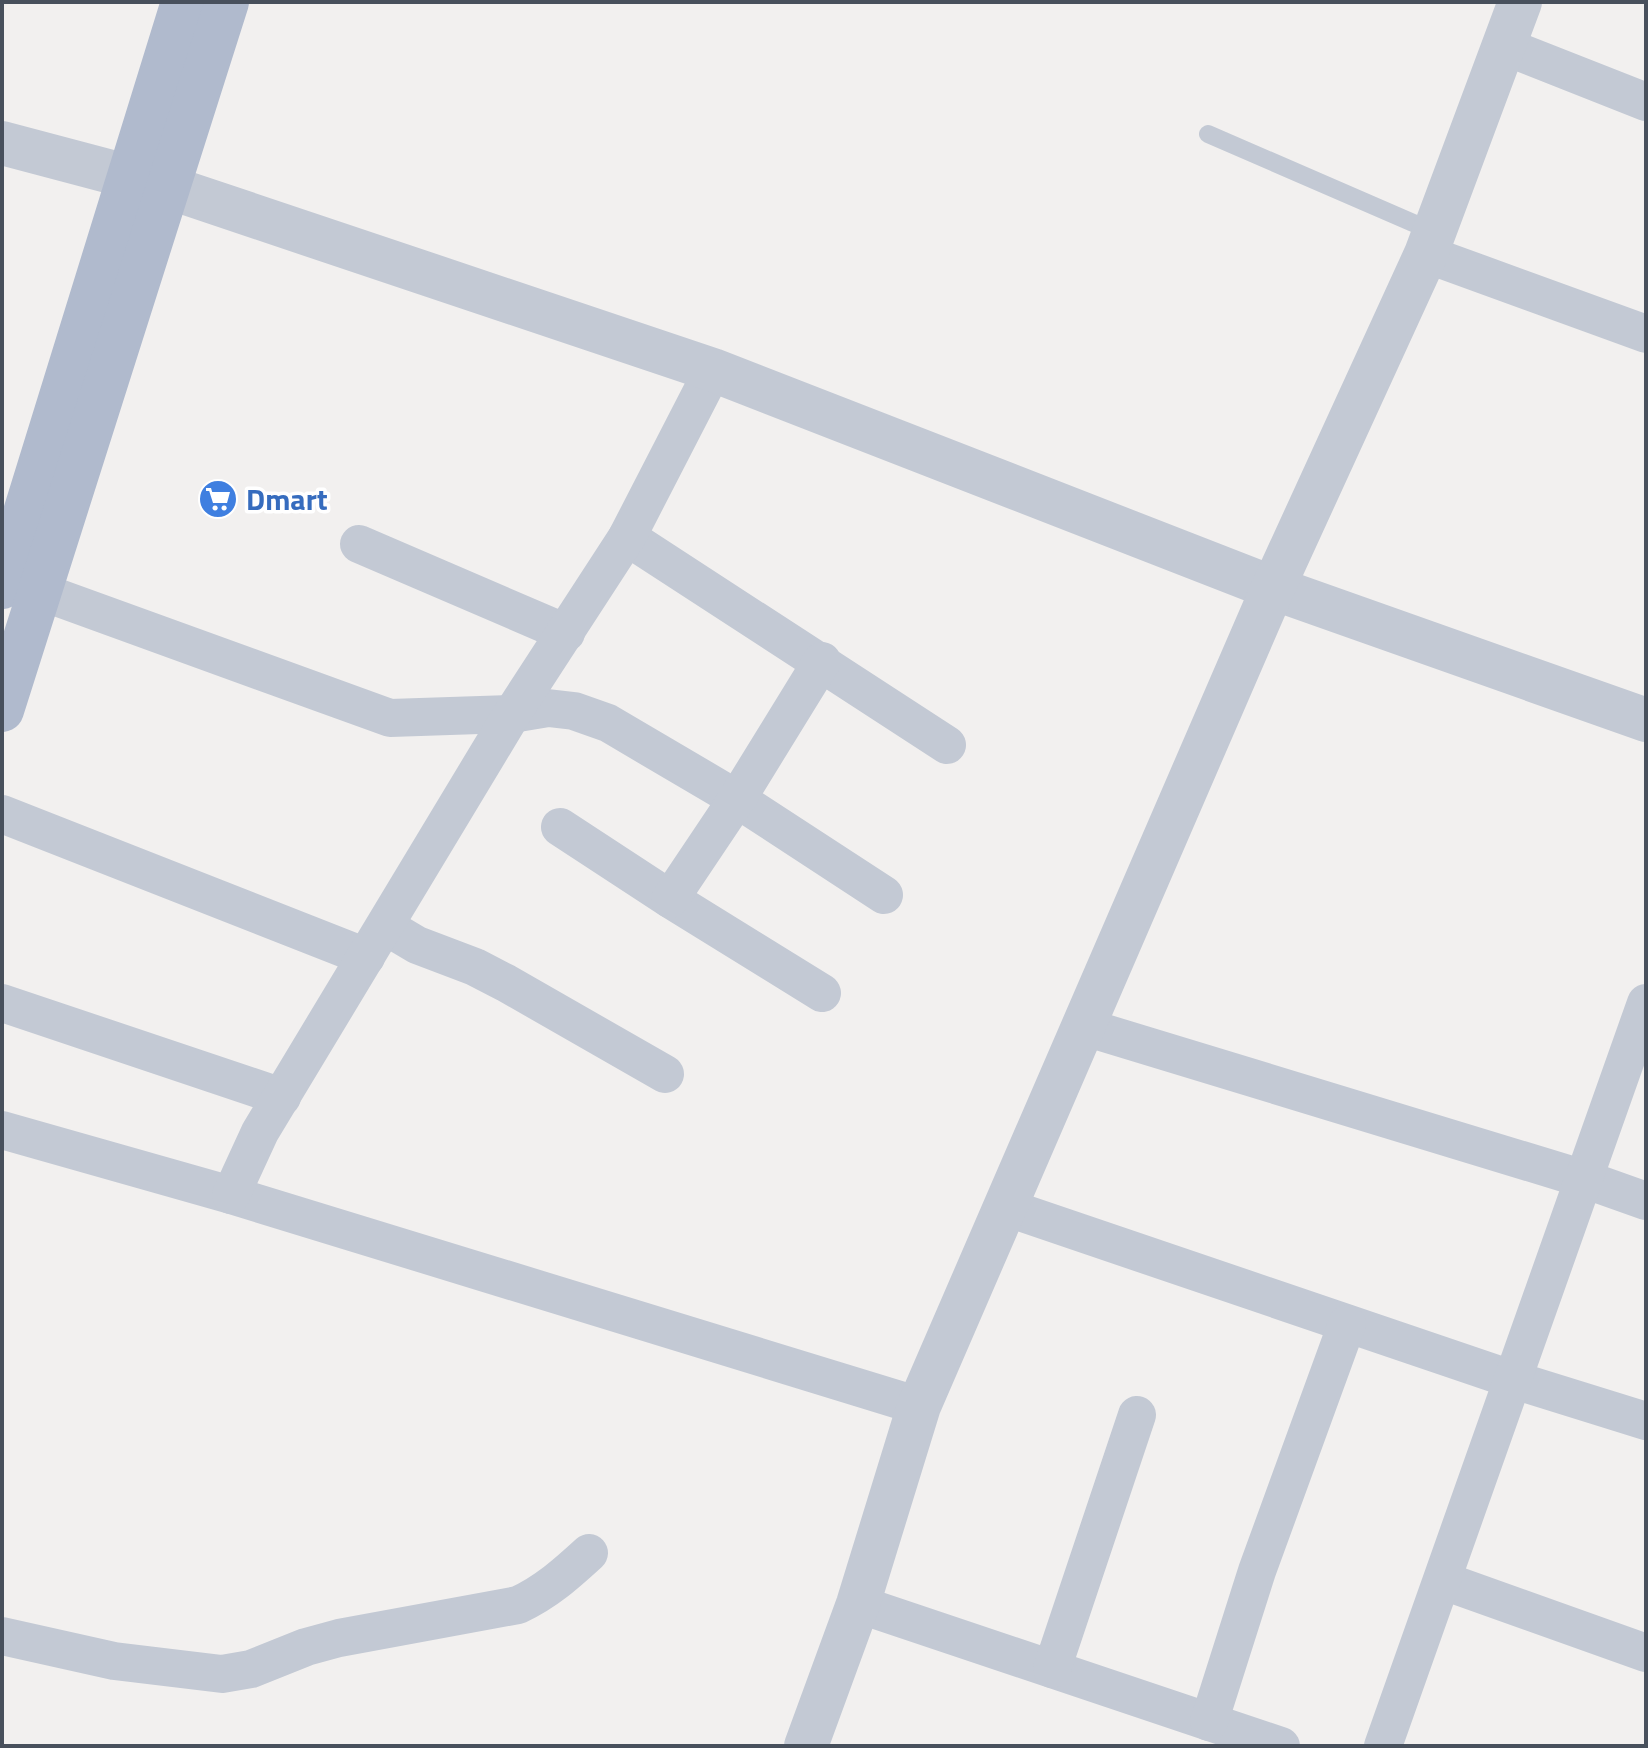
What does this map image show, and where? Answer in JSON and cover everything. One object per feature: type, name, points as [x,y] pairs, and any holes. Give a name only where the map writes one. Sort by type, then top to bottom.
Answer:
[{"type":"main road","points":[[149,182],[183,2]]},
{"type":"main road","points":[[2,710],[12,584],[149,182],[227,2]]},
{"type":"street","points":[[806,1746],[858,1604],[919,1406],[1273,588],[1430,243],[1520,2]]},
{"type":"street","points":[[1504,46],[1646,102]]},
{"type":"street","points":[[2,143],[149,182],[713,370],[1273,588],[1644,713]]},
{"type":"street","points":[[1430,243],[1646,334]]},
{"type":"street","points":[[231,1195],[260,1132],[512,714],[627,537],[713,370]]},
{"type":"street","points":[[627,537],[947,745]]},
{"type":"street","points":[[359,544],[566,633]]},
{"type":"street","points":[[12,584],[390,718],[512,714],[548,708],[574,711],[608,723],[737,799],[884,895]]},
{"type":"street","points":[[670,899],[737,799],[822,661]]},
{"type":"street","points":[[2,814],[376,942],[417,945],[475,967],[665,1074]]},
{"type":"street","points":[[560,827],[822,993]]},
{"type":"street","points":[[2,1003],[282,1097]]},
{"type":"street","points":[[1383,1746],[1444,1581],[1646,1003]]},
{"type":"street","points":[[1085,1027],[1584,1179],[1646,1201]]},
{"type":"street","points":[[2,1130],[231,1195],[919,1406]]},
{"type":"street","points":[[1005,1207],[1514,1380],[1646,1421]]},
{"type":"street","points":[[1209,1722],[1257,1571],[1347,1324]]},
{"type":"street","points":[[1052,1669],[1137,1415]]},
{"type":"street","points":[[2,1636],[114,1661],[222,1674],[251,1669],[306,1647],[339,1638],[518,1605],[559,1581],[589,1553]]},
{"type":"street","points":[[1444,1581],[1646,1653]]},
{"type":"street","points":[[858,1604],[1281,1746]]},
{"type":"lane","points":[[1208,134],[1430,243]]},
{"type":"place","name":"Dmart","points":[[218,499]]}]
